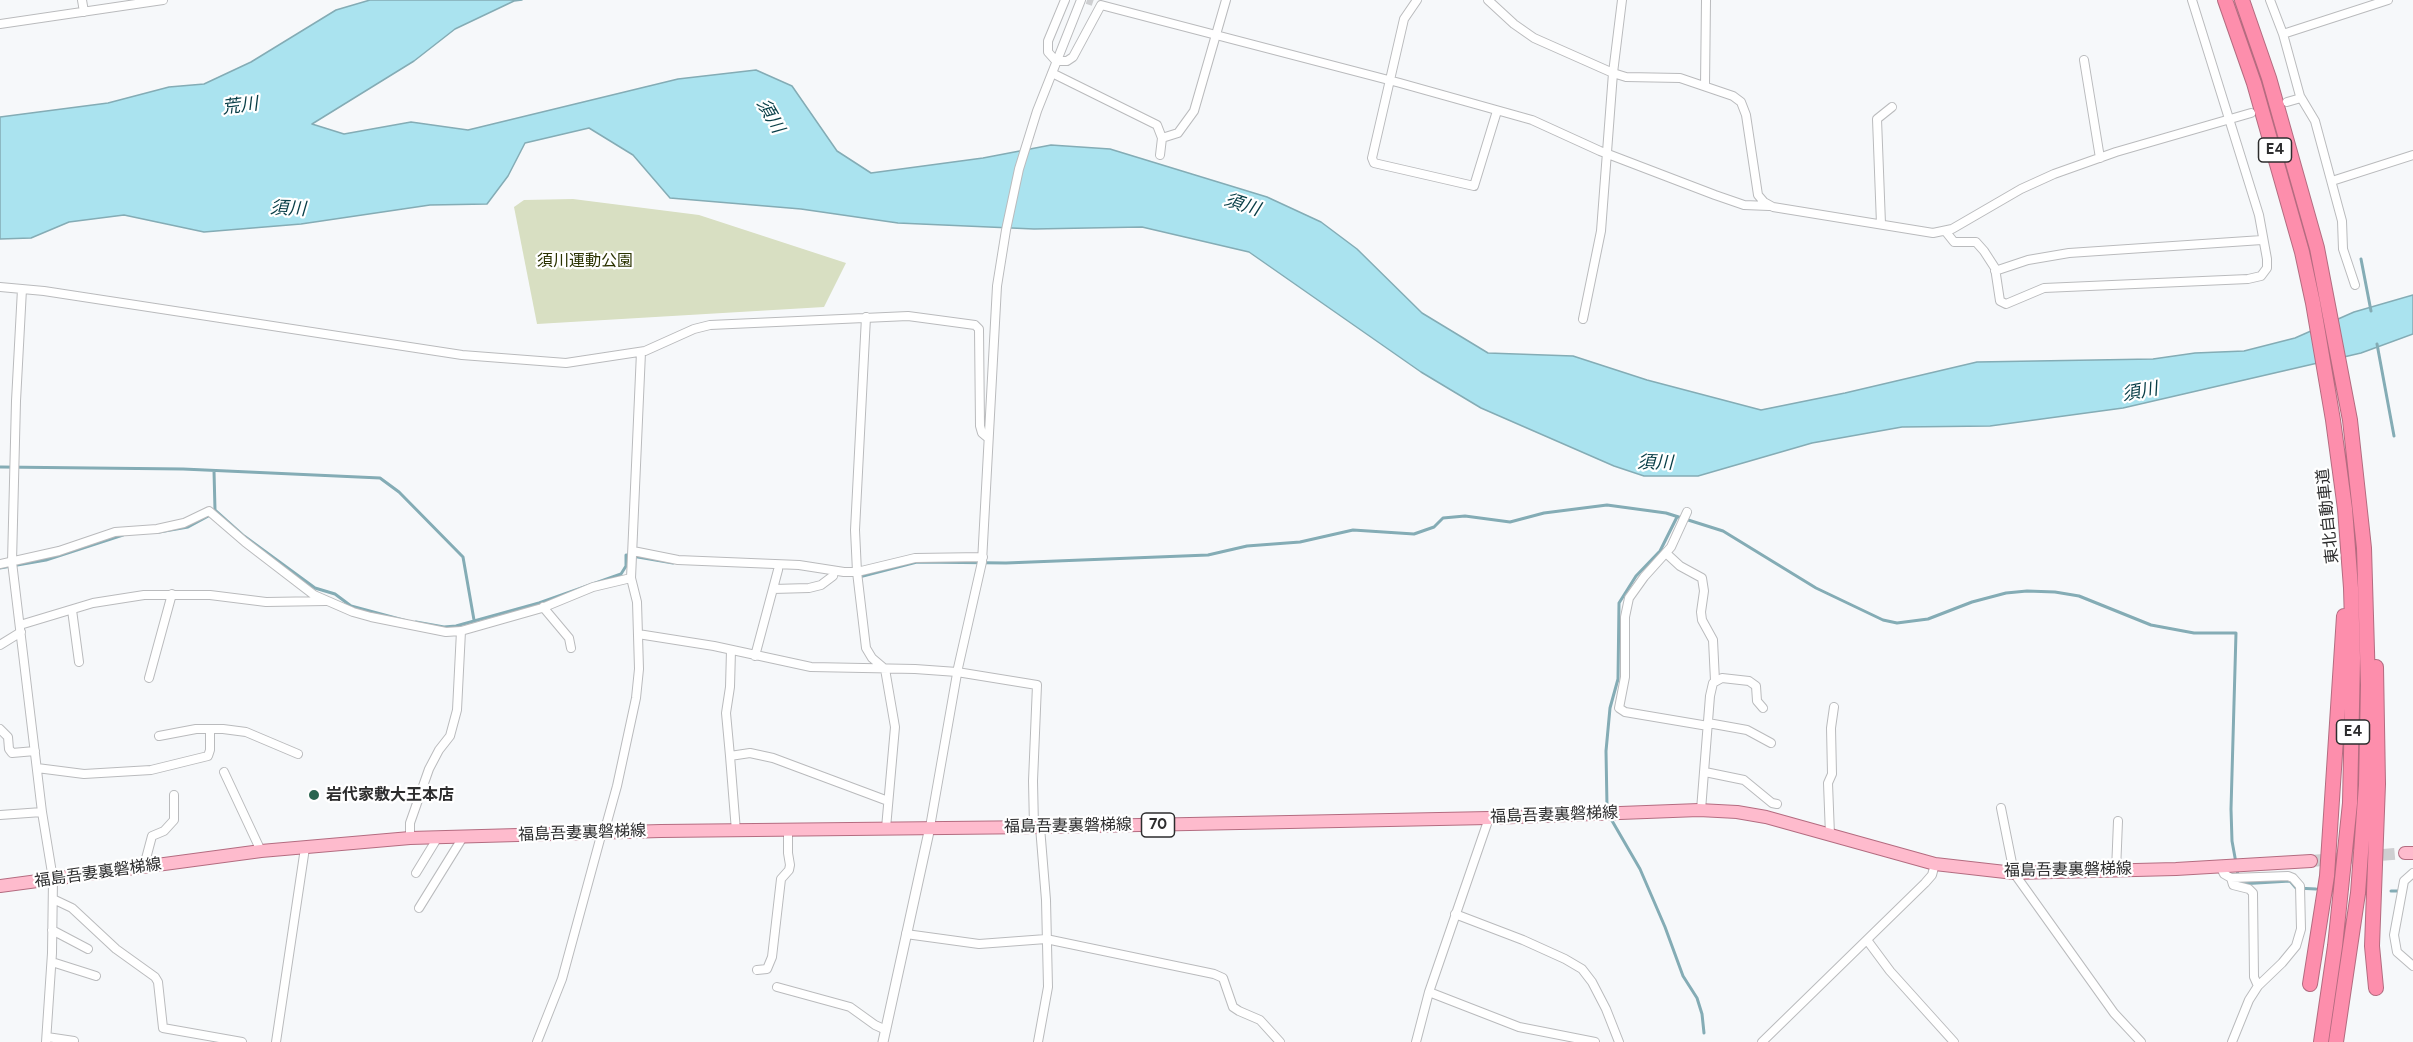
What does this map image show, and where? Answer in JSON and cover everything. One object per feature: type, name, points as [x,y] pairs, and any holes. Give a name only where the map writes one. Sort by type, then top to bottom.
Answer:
[{"type":"highway","name":"東北自動車道","points":[[2225,0],[2276,156],[2313,303],[2333,420],[2348,549],[2353,658],[2350,803],[2335,946],[2320,1042]]},
{"type":"highway","name":"東北自動車道","points":[[2242,0],[2291,152],[2329,300],[2350,420],[2364,548],[2368,651],[2366,785],[2358,893],[2336,1042]]},
{"type":"highway","points":[[2364,548],[2378,687],[2378,784],[2372,946],[2376,988]]},
{"type":"highway","points":[[2310,984],[2327,876],[2348,549]]},
{"type":"main road","name":"福島吾妻裏磐梯線","points":[[0,886],[261,851],[410,838],[602,832],[1037,827],[1489,818],[1701,810],[1737,812],[1766,817],[1935,864],[2014,873],[2116,871],[2311,861]]},
{"type":"street","points":[[82,0],[84,12]]},
{"type":"street","points":[[0,24],[163,0]]},
{"type":"street","points":[[1065,0],[1048,41],[1048,52],[1056,61],[1067,61],[1073,57],[1097,3],[1532,120],[1608,153],[1744,205],[1773,207],[1933,233],[1946,232],[2021,189],[2055,174],[2100,158],[2251,113]]},
{"type":"street","points":[[883,1042],[930,827],[957,672],[983,557],[997,286],[1006,230],[1019,170],[1037,111],[1081,0]]},
{"type":"street","points":[[1162,138],[1178,133],[1194,111],[1226,0]]},
{"type":"street","points":[[1417,0],[1404,19],[1372,158],[1374,163],[1474,186],[1497,111]]},
{"type":"street","points":[[1488,0],[1514,24],[1534,38],[1613,73],[1626,77],[1680,78],[1733,96],[1741,102],[1746,115],[1758,195],[1773,207]]},
{"type":"street","points":[[1583,319],[1601,231],[1613,73],[1622,0]]},
{"type":"street","points":[[1706,0],[1706,86]]},
{"type":"street","points":[[1946,232],[1954,242],[1976,242],[1995,271],[2000,301],[2006,304],[2044,288],[2248,279],[2261,276],[2267,268],[2267,259],[2259,215],[2231,119],[2192,0]]},
{"type":"street","points":[[2270,0],[2283,34],[2301,98],[2314,117],[2342,221],[2343,249],[2355,285]]},
{"type":"street","points":[[2283,34],[2388,0]]},
{"type":"street","points":[[2084,60],[2100,158]]},
{"type":"street","points":[[1052,73],[1157,125],[1162,138],[1160,155]]},
{"type":"street","points":[[2287,102],[2301,98]]},
{"type":"street","points":[[1881,224],[1877,119],[1892,107]]},
{"type":"street","points":[[2332,181],[2413,155]]},
{"type":"street","points":[[1995,271],[2028,260],[2069,253],[2262,240]]},
{"type":"street","points":[[0,287],[462,355],[567,363],[642,352],[694,329],[710,325],[866,316],[908,316],[975,325],[978,329],[981,430],[988,438]]},
{"type":"street","points":[[22,289],[16,401],[13,566],[42,812],[53,879],[52,962],[47,1039],[74,1041]]},
{"type":"street","points":[[866,316],[855,530],[857,572],[866,648],[872,658],[885,669],[895,727],[886,828]]},
{"type":"street","points":[[537,1042],[562,979],[602,832],[607,822],[636,698],[639,669],[637,602],[631,578],[642,352]]},
{"type":"street","points":[[1687,512],[1667,554],[1635,589],[1626,609],[1625,677],[1619,708],[1625,712],[1747,730],[1771,743]]},
{"type":"street","points":[[0,564],[13,566],[115,532],[157,529],[213,515],[314,595],[371,617],[436,631],[461,631],[543,608],[593,587],[631,578]]},
{"type":"street","points":[[633,551],[678,560],[799,565],[857,572],[915,558],[983,557]]},
{"type":"street","points":[[1667,554],[1674,562],[1702,578],[1704,591],[1702,620],[1713,640],[1715,681],[1710,693],[1701,810]]},
{"type":"street","points":[[754,656],[778,570]]},
{"type":"street","points":[[773,589],[809,588],[821,585],[833,576]]},
{"type":"street","points":[[0,645],[20,628],[111,599],[172,594],[226,596],[266,602],[328,601]]},
{"type":"street","points":[[149,678],[172,594]]},
{"type":"street","points":[[543,608],[569,638],[572,648]]},
{"type":"street","points":[[72,610],[79,662]]},
{"type":"street","points":[[410,838],[410,823],[429,769],[450,736],[457,710],[461,631]]},
{"type":"street","points":[[638,634],[811,667],[957,672],[1037,685],[1033,781],[1046,900],[1048,987],[1038,1042]]},
{"type":"street","points":[[730,650],[726,713],[736,831]]},
{"type":"street","points":[[1715,681],[1722,678],[1749,681],[1756,686],[1757,701],[1763,708]]},
{"type":"street","points":[[1830,835],[1828,783],[1832,774],[1831,729],[1834,707]]},
{"type":"street","points":[[0,729],[8,737],[9,749],[12,753],[35,751]]},
{"type":"street","points":[[159,736],[196,729],[223,729],[246,732],[298,754]]},
{"type":"street","points":[[37,768],[84,774],[151,770],[208,756],[210,730]]},
{"type":"street","points":[[730,756],[750,753],[773,758],[888,801]]},
{"type":"street","points":[[224,772],[261,851]]},
{"type":"street","points":[[1705,772],[1744,780],[1772,803],[1777,804]]},
{"type":"street","points":[[144,866],[152,836],[164,831],[174,820],[174,795]]},
{"type":"street","points":[[2001,808],[2014,873],[2114,1012],[2141,1042]]},
{"type":"street","points":[[0,815],[42,812]]},
{"type":"street","points":[[1416,1042],[1429,992],[1489,818]]},
{"type":"street","points":[[2116,871],[2118,821]]},
{"type":"street","points":[[757,970],[767,969],[772,957],[781,879],[789,870],[790,865],[788,830]]},
{"type":"street","points":[[416,873],[438,837]]},
{"type":"street","points":[[419,908],[463,837]]},
{"type":"street","points":[[276,1042],[305,848]]},
{"type":"street","points":[[1762,1042],[1925,883],[1935,864]]},
{"type":"street","points":[[2220,866],[2224,874],[2231,878],[2288,876],[2294,878],[2300,886],[2301,929],[2296,946],[2258,986],[2249,1000],[2232,1042]]},
{"type":"street","points":[[2413,873],[2404,881],[2394,935],[2397,952],[2413,966]]},
{"type":"street","points":[[2231,878],[2233,885],[2249,889],[2253,893],[2254,977],[2258,986]]},
{"type":"street","points":[[53,899],[72,908],[116,949],[154,977],[158,982],[163,1028],[242,1042]]},
{"type":"street","points":[[1455,914],[1523,940],[1582,969],[1592,982],[1619,1042]]},
{"type":"street","points":[[52,930],[88,949]]},
{"type":"street","points":[[906,934],[979,944],[1046,939],[1214,974],[1223,978],[1233,1007],[1260,1020],[1280,1042]]},
{"type":"street","points":[[1867,940],[1890,971],[1954,1042]]},
{"type":"street","points":[[52,962],[96,976]]},
{"type":"street","points":[[777,987],[849,1007],[874,1025],[886,1030]]},
{"type":"street","points":[[1429,992],[1519,1027],[1595,1042]]},
{"type":"street","points":[[181,1042],[183,1031]]},
{"type":"green space","name":"須川運動公園","points":[[573,199],[699,215],[846,263],[824,307],[537,324],[514,207],[524,200]]},
{"type":"water","points":[[370,0],[522,0],[514,1],[455,29],[414,61],[312,124],[344,134],[411,122],[468,130],[678,79],[756,70],[792,86],[837,151],[871,173],[983,158],[1051,145],[1110,149],[1267,197],[1321,222],[1357,249],[1422,313],[1488,353],[1573,356],[1647,380],[1761,410],[1977,362],[2153,359],[2195,353],[2244,351],[2295,338],[2354,312],[2413,295],[2413,334],[2361,353],[2123,408],[1990,426],[1902,427],[1812,443],[1698,476],[1644,476],[1614,466],[1481,408],[1421,372],[1249,252],[1142,227],[1034,229],[898,223],[801,209],[670,198],[633,155],[589,128],[525,143],[508,176],[487,204],[430,205],[301,224],[204,232],[124,215],[69,222],[31,238],[0,239],[0,117],[108,103],[169,87],[204,84],[251,62],[336,10]]},
{"type":"waterway","points":[[2361,259],[2371,311]]},
{"type":"waterway","points":[[2377,344],[2394,436]]},
{"type":"waterway","points":[[0,467],[183,469],[380,478],[399,492],[463,557],[474,620]]},
{"type":"waterway","points":[[214,471],[215,510],[244,536],[315,588],[335,594],[351,606],[407,621]]},
{"type":"waterway","points":[[859,577],[917,562],[1006,563],[1208,555],[1247,546],[1300,542],[1353,530],[1414,534],[1434,527],[1443,518],[1465,516],[1510,522],[1544,513],[1607,505],[1666,513],[1723,531],[1816,588],[1883,620],[1897,623],[1928,619],[1972,602],[2006,593],[2055,592],[2079,596],[2151,625],[2194,633],[2236,633],[2231,809],[2232,841],[2236,863]]},
{"type":"waterway","points":[[159,532],[188,527],[212,514]]},
{"type":"waterway","points":[[1607,806],[1606,751],[1610,708],[1618,679],[1619,603],[1636,576],[1660,551],[1677,517]]},
{"type":"waterway","points":[[0,568],[46,560],[123,535]]},
{"type":"waterway","points":[[416,622],[444,627],[456,626],[539,603],[621,574],[626,566],[626,555],[673,563]]},
{"type":"waterway","points":[[1611,819],[1640,869],[1683,976],[1697,998],[1704,1033]]},
{"type":"waterway","points":[[2237,870],[2240,884],[2290,881],[2296,888],[2316,889]]},
{"type":"waterway","points":[[2391,891],[2400,891]]},
{"type":"tunnel","points":[[1087,0],[1093,2]]},
{"type":"tunnel","points":[[2311,861],[2405,853]]},
{"type":"place","name":"岩代家敷大王本店","points":[[314,795]]},
{"type":"water label","name":"荒川","points":[[240,106]]},
{"type":"water label","name":"須川","points":[[770,116]]},
{"type":"water label","name":"須川","points":[[1242,205]]},
{"type":"water label","name":"須川","points":[[288,209]]},
{"type":"water label","name":"須川","points":[[2140,392]]},
{"type":"water label","name":"須川","points":[[1655,463]]}]
